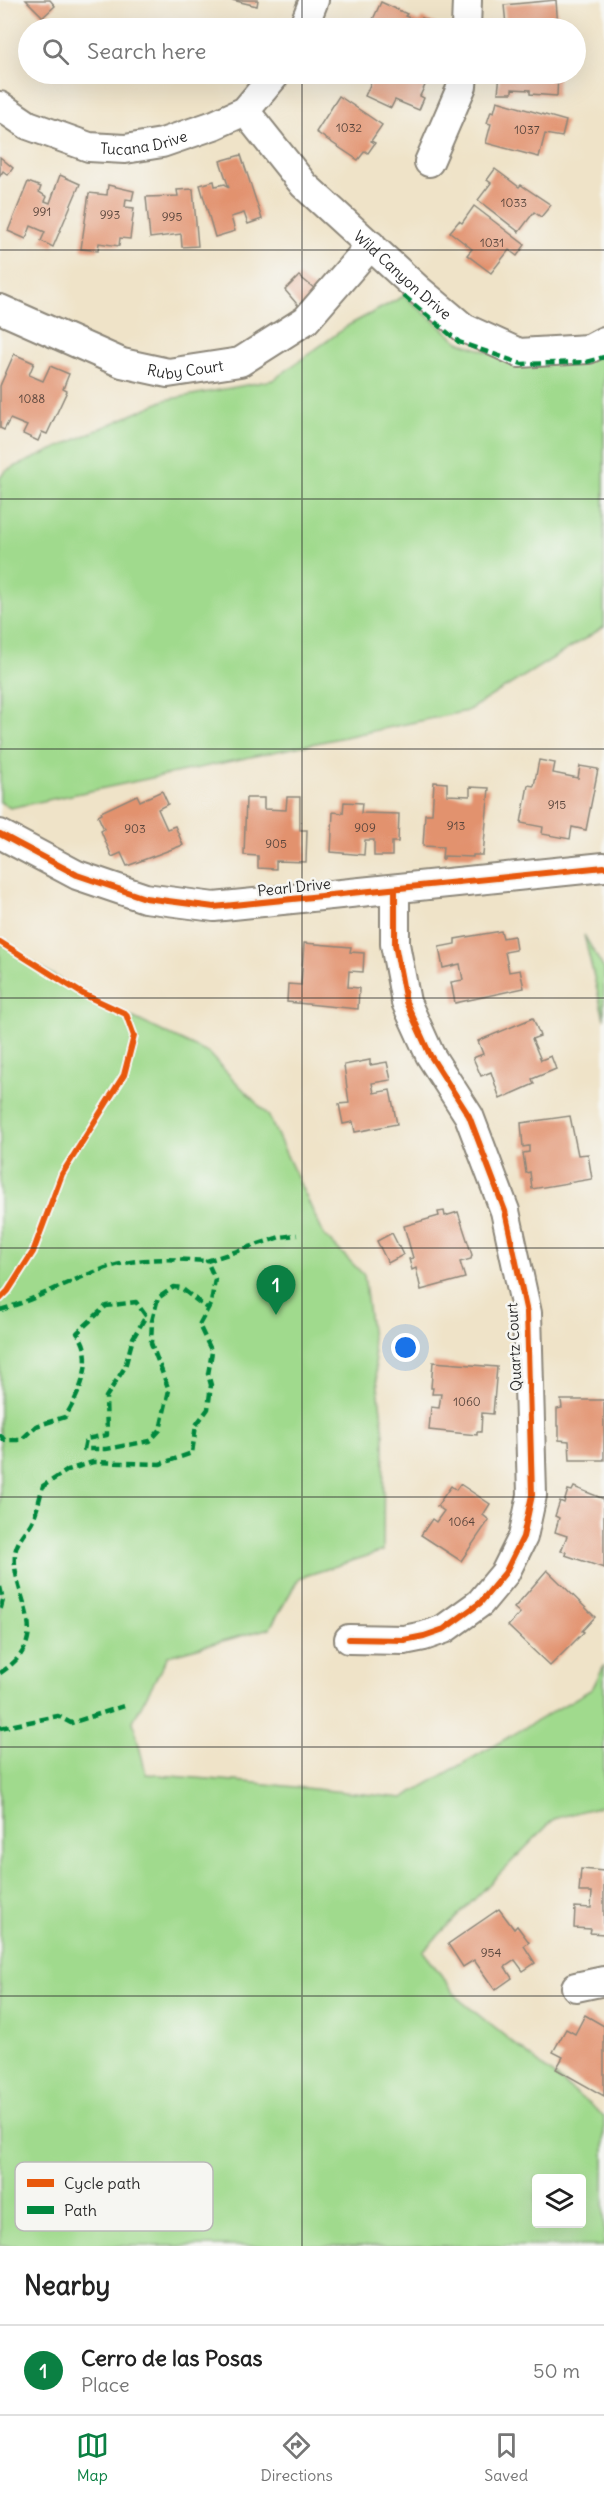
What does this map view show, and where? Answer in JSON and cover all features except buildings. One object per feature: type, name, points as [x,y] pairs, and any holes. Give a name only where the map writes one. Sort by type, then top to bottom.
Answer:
[{"type":"street","points":[[307,18],[314,0]]},
{"type":"street","points":[[466,0],[466,18]]},
{"type":"street","name":"Tucana Drive","points":[[0,106],[28,124],[89,147],[125,149],[162,143],[214,125],[245,111],[268,84]]},
{"type":"street","points":[[429,162],[462,84]]},
{"type":"street","name":"Wild Canyon Drive","points":[[245,111],[304,185],[464,328],[519,353],[589,350],[604,341]]},
{"type":"street","name":"Ruby Court","points":[[0,309],[122,363],[168,373],[240,362],[306,320],[371,245]]},
{"type":"street","name":"Pearl Drive","points":[[0,834],[77,875],[145,897],[214,907],[604,867]]},
{"type":"street","name":"Quartz Court","points":[[350,1639],[404,1640],[424,1636],[444,1629],[480,1603],[505,1573],[523,1537],[532,1495],[527,1313],[505,1211],[469,1116],[430,1055],[406,1002],[395,944],[395,890]]},
{"type":"street","points":[[576,1987],[604,1982]]},
{"type":"green space","points":[[404,296],[459,342],[522,364],[604,357],[604,627],[467,711],[10,808],[0,802],[0,478],[5,471],[165,400],[273,380],[349,325]]},
{"type":"green space","points":[[584,935],[604,969],[604,1019]]},
{"type":"green space","points":[[0,942],[83,994],[208,1053],[268,1115],[324,1235],[364,1275],[384,1435],[383,1551],[299,1578],[270,1628],[168,1656],[133,1721],[146,1774],[403,1798],[592,1689],[604,1665],[604,1805],[554,1819],[423,1951],[460,2000],[604,2116],[604,2246],[0,2246]]},
{"type":"marked path","points":[[404,296],[459,342],[522,364],[586,362],[604,357]]},
{"type":"marked path","points":[[0,1673],[17,1659],[26,1645],[29,1631],[16,1571],[15,1554],[18,1544],[34,1517],[43,1486],[68,1470],[93,1462],[160,1464],[192,1453],[196,1425],[208,1409],[211,1385],[208,1374],[212,1352],[199,1325],[211,1303],[215,1279],[207,1261],[280,1237],[297,1235]]},
{"type":"marked path","points":[[0,1310],[124,1263],[160,1259],[207,1261]]},
{"type":"marked path","points":[[0,1434],[4,1440],[21,1440],[36,1426],[65,1417],[76,1398],[86,1364],[86,1353],[77,1333],[106,1306],[136,1302],[146,1316],[133,1338],[125,1367],[106,1397],[107,1435],[86,1439],[84,1449],[106,1449],[150,1441],[160,1430],[169,1390],[151,1343],[152,1321],[158,1298],[174,1287],[181,1288],[208,1309]]},
{"type":"marked path","points":[[0,1587],[3,1600],[0,1611]]},
{"type":"marked path","points":[[0,1728],[58,1716],[71,1723],[124,1706]]},
{"type":"cycle path","points":[[0,834],[77,875],[145,898],[214,907],[604,867]]},
{"type":"cycle path","points":[[349,1639],[404,1640],[424,1636],[444,1629],[480,1603],[505,1573],[523,1537],[532,1495],[527,1313],[505,1211],[469,1116],[430,1055],[406,1002],[395,944],[395,890]]},
{"type":"cycle path","points":[[0,942],[83,994],[126,1014],[134,1036],[124,1075],[62,1174],[33,1252],[8,1291],[0,1299]]},
{"type":"place","name":"Cerro de las Posas","points":[[276,1315]]}]
